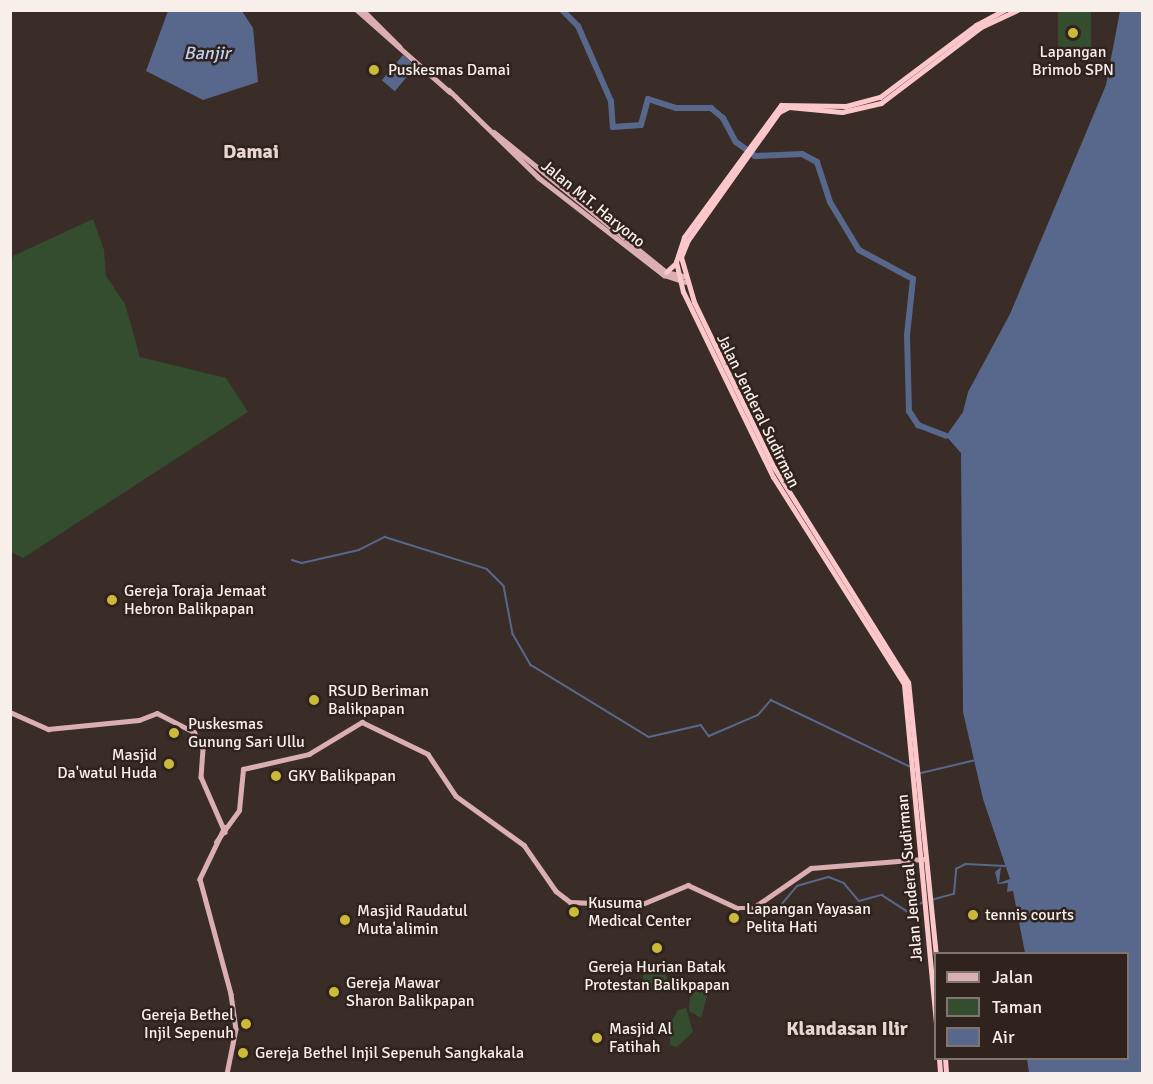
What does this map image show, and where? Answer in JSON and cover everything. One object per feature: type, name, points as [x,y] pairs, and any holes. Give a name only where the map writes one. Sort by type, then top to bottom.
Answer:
[{"type":"highway","name":"Jalan Jenderal Sudirman","points":[[955,45],[978,20],[1004,10]]},
{"type":"highway","name":"Jalan Jenderal Sudirman","points":[[682,280],[681,257],[685,244],[781,105],[846,106],[880,97],[981,27],[1017,10]]},
{"type":"highway","name":"Jalan Jenderal Sudirman","points":[[742,159],[684,237],[676,262],[682,280],[770,465],[908,682],[928,889],[934,988]]},
{"type":"highway","points":[[666,272],[676,262]]},
{"type":"highway","name":"Jalan Jenderal Sudirman","points":[[929,902],[935,952]]},
{"type":"main road","name":"Jalan M.T. Haryono","points":[[357,10],[488,126],[538,177],[682,280]]},
{"type":"main road","name":"Jalan M.T. Haryono","points":[[363,10],[401,49]]},
{"type":"main road","name":"Jalan M.T. Haryono","points":[[494,132],[666,272],[682,280]]},
{"type":"main road","points":[[10,712],[48,729],[165,717],[200,739],[201,777],[226,829]]},
{"type":"main road","points":[[227,1074],[236,1029],[231,994],[200,879],[216,842],[240,804],[239,776],[247,765],[309,754],[348,727],[365,722],[428,754],[456,796],[522,843],[556,891],[570,902],[640,905],[688,885],[737,908],[753,908],[811,868],[925,858]]},
{"type":"green space","name":"Lapangan Brimob SPN","points":[[1058,11],[1091,11],[1091,55],[1058,55]]},
{"type":"green space","points":[[93,219],[104,250],[106,276],[125,304],[140,357],[226,378],[248,412],[23,558],[10,552],[11,267],[13,256]]},
{"type":"green space","points":[[655,965],[660,966],[666,972],[666,982],[660,988],[655,989],[650,988],[644,982],[643,977],[644,972],[650,966]]},
{"type":"green space","points":[[700,985],[710,985],[701,1018],[689,1011],[690,998]]},
{"type":"green space","points":[[686,1008],[693,1032],[677,1047],[670,1045],[670,1024],[678,1010]]},
{"type":"water","name":"Banjir","points":[[168,11],[242,11],[253,28],[258,82],[203,100],[146,71]]},
{"type":"water","points":[[1120,11],[1142,11],[1142,1073],[1029,1073],[1027,1060],[1129,1060],[1129,952],[1025,952],[1013,891],[1007,892],[1008,883],[998,884],[995,872],[1001,867],[999,883],[1010,879],[983,799],[963,712],[961,453],[946,436],[963,412],[968,392],[1010,314],[1106,85]]},
{"type":"water","points":[[403,55],[416,66],[395,91],[382,80]]},
{"type":"waterway","points":[[562,10],[578,26],[611,101],[613,127],[641,125],[648,99],[676,108],[711,108],[723,118],[736,142],[755,156],[802,154],[817,162],[830,202],[859,250],[913,279],[907,335],[909,411],[918,425],[946,436]]},
{"type":"waterway","points":[[292,560],[302,563],[359,550],[385,537],[487,569],[504,586],[513,634],[531,665],[649,737],[701,725],[709,736],[758,715],[771,700],[909,766]]},
{"type":"waterway","points":[[921,773],[976,760]]},
{"type":"waterway","points":[[931,900],[954,894],[956,869],[966,864],[1005,866]]},
{"type":"waterway","points":[[782,904],[797,886],[829,877],[844,883],[859,901],[882,895],[907,911],[923,902]]},
{"type":"place","name":"Lapangan Brimob SPN","points":[[1073,33]]},
{"type":"place","name":"Puskesmas Damai","points":[[374,70]]},
{"type":"place","name":"Gereja Toraja Jemaat Hebron Balikpapan","points":[[112,600]]},
{"type":"place","name":"RSUD Beriman Balikpapan","points":[[314,700]]},
{"type":"place","name":"Puskesmas Gunung Sari Ullu","points":[[174,733]]},
{"type":"place","name":"Masjid Da'watul Huda","points":[[169,764]]},
{"type":"place","name":"GKY Balikpapan","points":[[276,776]]},
{"type":"place","name":"Kusuma Medical Center","points":[[574,912]]},
{"type":"place","name":"tennis courts","points":[[973,915]]},
{"type":"place","name":"Lapangan Yayasan Pelita Hati","points":[[734,918]]},
{"type":"place","name":"Masjid Raudatul Muta'alimin","points":[[345,920]]},
{"type":"place","name":"Gereja Hurian Batak Protestan Balikpapan","points":[[657,948]]},
{"type":"place","name":"Gereja Mawar Sharon Balikpapan","points":[[334,992]]},
{"type":"place","name":"Gereja Bethel Injil Sepenuh","points":[[246,1024]]},
{"type":"place","name":"Masjid Al Fatihah","points":[[597,1038]]},
{"type":"place","name":"Gereja Bethel Injil Sepenuh Sangkakala","points":[[243,1053]]},
{"type":"district","name":"Damai","points":[[251,151]]},
{"type":"district","name":"Klandasan Ilir","points":[[847,1028]]}]
